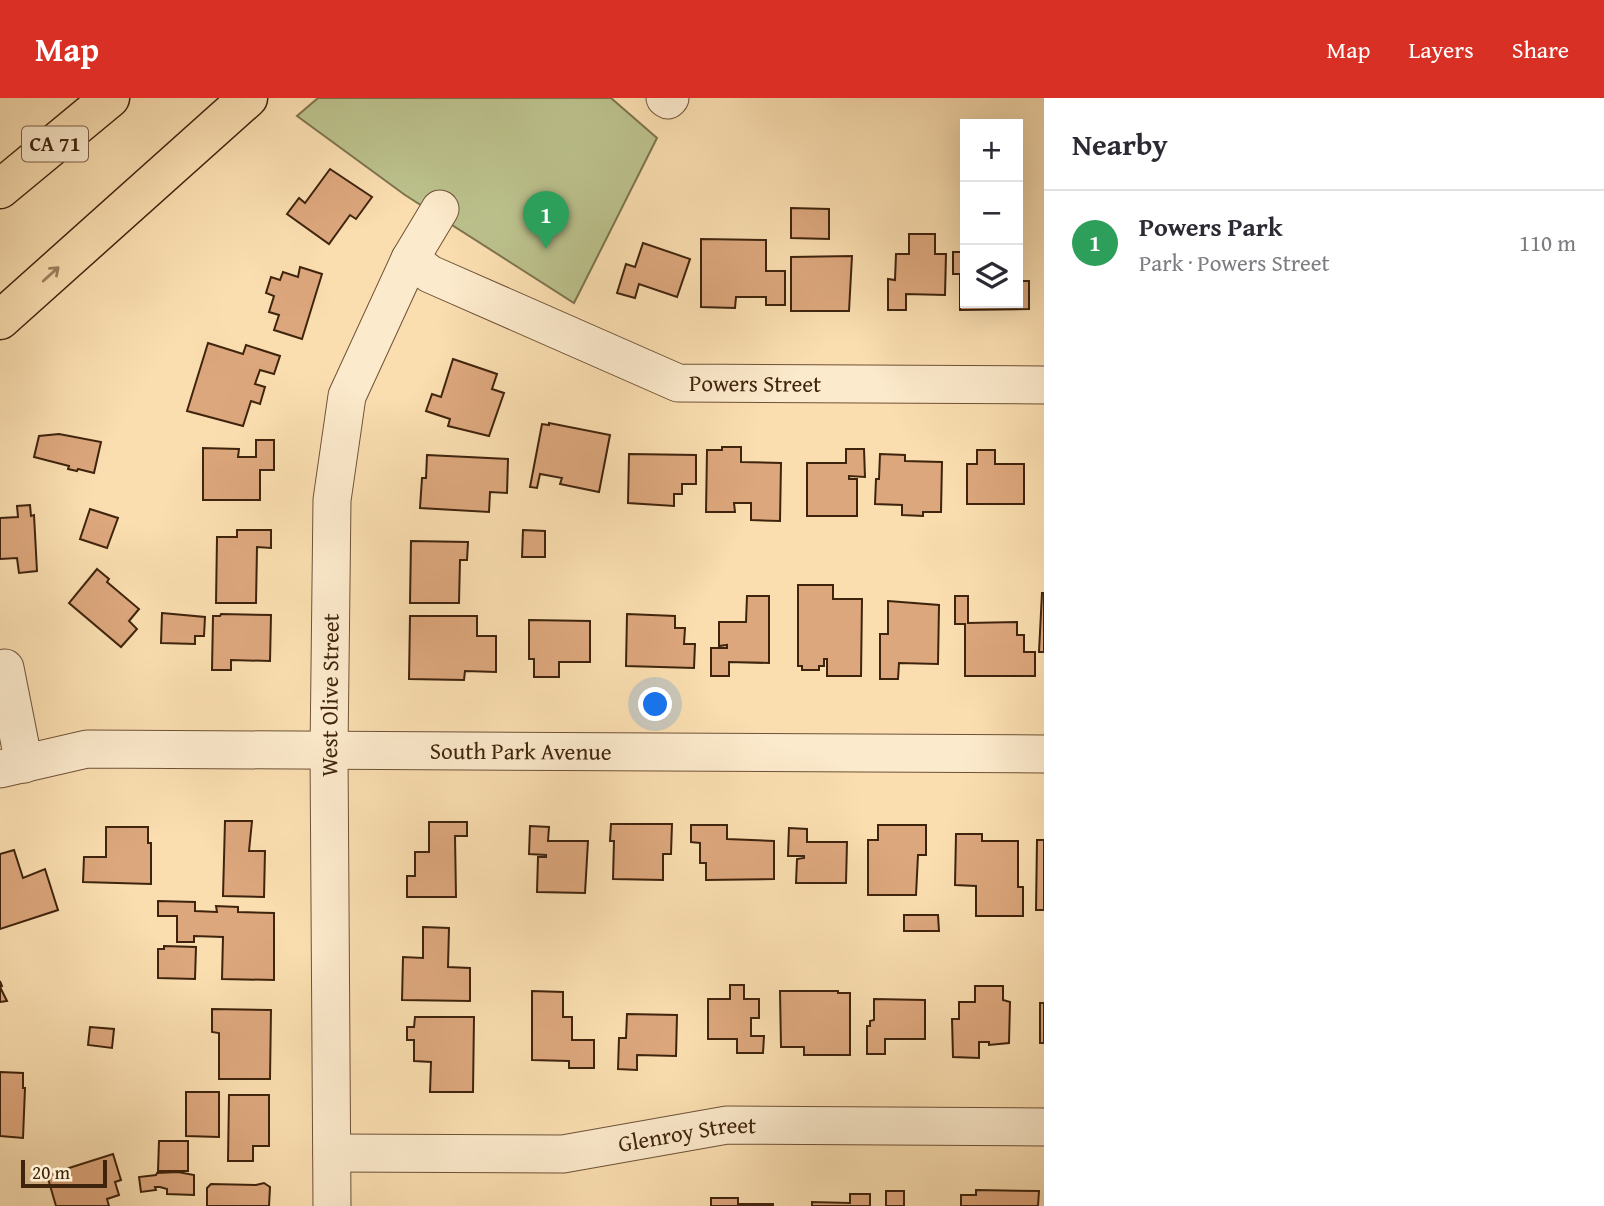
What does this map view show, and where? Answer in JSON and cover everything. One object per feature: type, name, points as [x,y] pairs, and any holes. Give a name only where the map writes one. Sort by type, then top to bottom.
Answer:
[{"type":"highway","name":"CA 71","points":[[0,189],[110,98]]},
{"type":"highway","points":[[0,320],[247,98]]},
{"type":"street","points":[[665,98],[670,98]]},
{"type":"street","name":"West Olive Street","points":[[332,1206],[329,751],[332,500],[347,396],[410,259],[440,209]]},
{"type":"street","name":"Powers Street","points":[[410,259],[430,274],[678,383],[1044,384]]},
{"type":"street","points":[[5,668],[12,767]]},
{"type":"street","name":"South Park Avenue","points":[[12,767],[87,749],[1044,754]]},
{"type":"street","name":"Glenroy Street","points":[[332,1153],[563,1154],[727,1125],[1044,1127]]},
{"type":"green space","points":[[318,98],[611,98],[657,138],[574,303],[405,195],[297,116]]},
{"type":"building","points":[[330,169],[372,197],[356,219],[350,215],[329,244],[287,214],[299,198],[305,203]]},
{"type":"building","points":[[791,208],[829,209],[829,239],[791,238]]},
{"type":"building","points":[[909,234],[935,234],[935,254],[946,254],[945,295],[906,294],[906,310],[888,310],[888,279],[895,280],[896,254],[909,254]]},
{"type":"building","points":[[701,239],[766,240],[766,271],[785,271],[785,305],[766,305],[766,297],[736,297],[735,308],[701,307]]},
{"type":"building","points":[[643,243],[690,259],[677,297],[639,284],[635,298],[617,293],[626,264],[635,267]]},
{"type":"building","points":[[953,252],[960,252],[960,274],[953,274]]},
{"type":"building","points":[[852,256],[849,311],[791,311],[791,257]]},
{"type":"building","points":[[300,267],[322,274],[302,339],[274,330],[279,315],[269,312],[274,296],[266,293],[271,277],[280,280],[283,272],[298,277]]},
{"type":"building","points":[[1023,281],[1029,281],[1029,309],[960,310],[1023,308]]},
{"type":"building","points":[[208,343],[243,354],[246,345],[280,356],[274,374],[260,370],[255,384],[265,387],[260,404],[251,401],[243,426],[187,411]]},
{"type":"building","points":[[453,359],[497,374],[492,389],[504,393],[489,436],[448,426],[450,419],[426,411],[432,394],[441,397]]},
{"type":"building","points":[[549,423],[610,435],[599,492],[560,484],[562,478],[540,474],[537,488],[530,487],[542,424]]},
{"type":"building","points":[[59,434],[101,442],[94,473],[68,469],[69,466],[34,457],[39,436]]},
{"type":"building","points":[[256,440],[274,440],[274,470],[260,470],[260,500],[203,500],[203,448],[239,449],[238,457],[256,457]]},
{"type":"building","points":[[722,447],[741,447],[741,462],[781,463],[780,521],[751,520],[751,503],[734,503],[735,512],[706,512],[707,450],[722,450]]},
{"type":"building","points":[[846,449],[864,449],[865,477],[849,476],[849,479],[857,479],[857,516],[807,516],[807,463],[846,463]]},
{"type":"building","points":[[977,450],[995,450],[995,464],[1024,464],[1024,504],[967,504],[967,464],[977,464]]},
{"type":"building","points":[[629,454],[696,455],[696,484],[682,484],[682,494],[674,494],[674,506],[628,503]]},
{"type":"building","points":[[880,454],[905,455],[905,461],[942,462],[941,512],[923,512],[923,516],[902,515],[902,505],[875,504]]},
{"type":"building","points":[[427,455],[508,459],[507,493],[490,492],[489,512],[420,508]]},
{"type":"building","points":[[30,505],[31,516],[34,515],[37,571],[19,573],[17,558],[0,559],[0,518],[18,517],[17,506]]},
{"type":"building","points":[[90,509],[118,518],[107,548],[80,539]]},
{"type":"building","points":[[237,530],[271,530],[271,548],[257,547],[256,603],[216,603],[217,537],[237,537]]},
{"type":"building","points":[[523,530],[545,531],[545,557],[522,557]]},
{"type":"building","points":[[411,541],[468,542],[467,560],[460,560],[459,603],[410,603]]},
{"type":"building","points":[[97,569],[109,579],[107,582],[139,609],[129,621],[137,629],[121,647],[69,603]]},
{"type":"building","points":[[798,585],[833,585],[833,599],[862,599],[861,676],[827,676],[827,659],[824,659],[824,666],[819,666],[819,670],[802,670],[802,666],[798,666]]},
{"type":"building","points":[[1042,593],[1044,652],[1039,652]]},
{"type":"building","points":[[747,596],[769,596],[769,663],[729,662],[729,676],[711,676],[711,648],[727,648],[727,645],[719,646],[719,622],[746,622]]},
{"type":"building","points":[[955,596],[968,596],[968,623],[1017,622],[1017,635],[1024,635],[1024,652],[1035,652],[1035,676],[965,676],[965,624],[955,624]]},
{"type":"building","points":[[888,601],[939,605],[938,664],[899,663],[898,679],[880,679],[880,634],[888,634]]},
{"type":"building","points":[[162,613],[205,617],[204,636],[195,636],[195,644],[161,643]]},
{"type":"building","points":[[627,614],[675,616],[675,628],[685,628],[684,644],[695,644],[694,668],[626,666]]},
{"type":"building","points":[[271,615],[270,661],[231,660],[231,670],[212,670],[213,616]]},
{"type":"building","points":[[410,616],[477,616],[477,636],[496,636],[496,672],[465,671],[464,680],[409,679]]},
{"type":"building","points":[[529,620],[590,621],[590,662],[559,662],[559,677],[534,677],[534,659],[529,659]]},
{"type":"building","points":[[225,821],[252,821],[249,851],[265,851],[264,897],[223,896]]},
{"type":"building","points":[[429,822],[467,822],[467,836],[455,836],[456,897],[407,897],[407,876],[415,876],[415,852],[429,852]]},
{"type":"building","points":[[611,824],[672,824],[671,854],[663,854],[663,880],[613,879],[614,841],[610,841]]},
{"type":"building","points":[[691,825],[727,825],[727,839],[774,841],[774,879],[706,880],[706,863],[700,863],[700,843],[691,842]]},
{"type":"building","points":[[878,825],[926,825],[926,855],[918,855],[916,895],[868,895],[868,840],[878,840]]},
{"type":"building","points":[[530,826],[549,827],[548,841],[588,841],[585,893],[537,892],[538,857],[546,855],[529,854]]},
{"type":"building","points":[[106,827],[148,827],[148,843],[151,843],[151,884],[83,882],[84,857],[106,857]]},
{"type":"building","points":[[789,828],[807,829],[807,842],[847,842],[846,883],[796,883],[797,859],[804,856],[788,856]]},
{"type":"building","points":[[956,834],[982,834],[982,841],[1018,841],[1018,887],[1023,887],[1023,916],[976,916],[976,886],[955,885]]},
{"type":"building","points":[[1037,840],[1044,840],[1044,910],[1036,910]]},
{"type":"building","points":[[14,850],[23,878],[45,869],[58,910],[0,929],[0,854]]},
{"type":"building","points":[[158,901],[195,902],[195,911],[217,912],[216,906],[238,907],[238,912],[274,913],[274,980],[222,979],[223,937],[194,936],[194,942],[177,942],[177,916],[158,916]]},
{"type":"building","points":[[904,915],[938,915],[939,931],[904,931]]},
{"type":"building","points":[[423,927],[449,928],[448,967],[470,968],[470,1001],[402,1000],[403,957],[423,958]]},
{"type":"building","points":[[164,946],[196,947],[195,979],[158,978],[158,949],[164,949]]},
{"type":"building","points":[[730,985],[744,985],[744,999],[759,999],[759,1018],[751,1018],[751,1036],[764,1036],[763,1053],[737,1053],[737,1039],[708,1039],[708,999],[730,999]]},
{"type":"building","points":[[975,986],[1003,986],[1003,1000],[1010,1002],[1009,1043],[989,1045],[989,1042],[979,1042],[979,1058],[953,1057],[952,1019],[959,1019],[959,1002],[975,1002]]},
{"type":"building","points":[[0,987],[7,1001],[0,1002]]},
{"type":"building","points":[[532,991],[563,992],[563,1017],[572,1017],[572,1040],[594,1040],[594,1068],[569,1068],[569,1061],[532,1060]]},
{"type":"building","points":[[780,991],[850,993],[850,1055],[804,1055],[804,1047],[781,1047]]},
{"type":"building","points":[[874,999],[925,1000],[925,1039],[885,1039],[885,1054],[867,1054],[867,1026],[874,1020]]},
{"type":"building","points":[[1040,1003],[1044,1003],[1044,1043],[1040,1043]]},
{"type":"building","points":[[212,1009],[271,1010],[270,1079],[219,1079],[219,1033],[212,1032]]},
{"type":"building","points":[[627,1014],[677,1015],[676,1056],[637,1055],[637,1070],[618,1069],[619,1038],[626,1038]]},
{"type":"building","points":[[415,1017],[474,1017],[473,1092],[430,1092],[431,1062],[414,1061],[414,1040],[407,1040],[407,1027],[414,1027]]},
{"type":"building","points":[[90,1027],[114,1029],[112,1048],[88,1045]]},
{"type":"building","points":[[0,1072],[23,1073],[23,1138],[0,1136]]},
{"type":"building","points":[[186,1092],[219,1092],[219,1137],[186,1136]]},
{"type":"building","points":[[229,1095],[269,1095],[269,1146],[253,1146],[253,1161],[228,1161]]},
{"type":"building","points":[[159,1141],[188,1141],[188,1171],[158,1171]]},
{"type":"building","points":[[113,1154],[121,1180],[115,1182],[119,1195],[107,1199],[109,1206],[56,1206],[47,1175]]},
{"type":"building","points":[[178,1172],[194,1175],[194,1195],[167,1194],[167,1189],[160,1187],[141,1192],[139,1177]]},
{"type":"building","points":[[264,1183],[270,1187],[269,1206],[207,1206],[207,1188],[211,1184]]},
{"type":"building","points":[[976,1190],[1039,1191],[1038,1206],[961,1206],[961,1195],[976,1195]]},
{"type":"building","points":[[886,1191],[904,1191],[904,1206],[886,1206]]},
{"type":"building","points":[[850,1194],[870,1194],[870,1206],[812,1206],[812,1202],[850,1203]]},
{"type":"building","points":[[711,1198],[738,1198],[738,1204],[773,1206],[711,1206]]},
{"type":"place","name":"Powers Park","points":[[546,249]]}]
